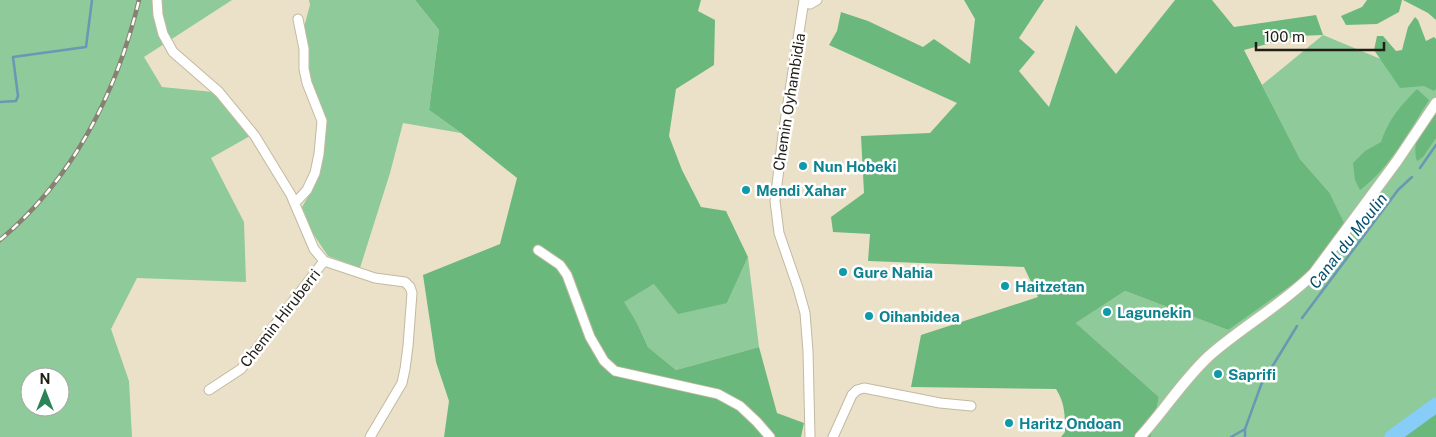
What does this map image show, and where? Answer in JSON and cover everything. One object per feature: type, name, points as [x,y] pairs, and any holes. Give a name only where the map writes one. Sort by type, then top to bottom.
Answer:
[{"type":"street","points":[[157,0],[158,15],[163,34],[173,52],[219,92],[255,136],[295,203],[314,249],[324,261],[376,278],[406,282],[410,288],[412,293],[406,369],[402,383],[370,437]]},
{"type":"street","name":"Chemin Oyhambidia","points":[[810,437],[805,313],[779,233],[775,200],[804,2],[810,4],[817,0]]},
{"type":"street","points":[[295,203],[307,190],[315,173],[322,121],[307,83],[304,69],[304,50],[298,19]]},
{"type":"street","points":[[1140,437],[1209,356],[1299,288],[1314,273],[1397,161],[1436,103]]},
{"type":"street","points":[[538,250],[560,265],[567,275],[590,337],[604,361],[615,371],[718,394],[740,406],[770,437]]},
{"type":"street","name":"Chemin Hiruberri","points":[[209,390],[241,369],[324,261]]},
{"type":"street","points":[[832,437],[852,396],[857,390],[864,388],[940,403],[971,406]]},
{"type":"green space","points":[[0,0],[232,0],[144,57],[162,87],[213,92],[250,136],[211,158],[244,222],[246,282],[137,278],[111,329],[129,381],[132,437],[0,437]]},
{"type":"green space","points":[[309,0],[415,0],[439,30],[429,110],[461,133],[403,123],[390,173],[360,268],[328,256],[312,232],[302,207],[311,192],[324,121],[309,76],[304,27],[310,5]]},
{"type":"green space","points":[[415,0],[701,0],[698,11],[715,20],[714,65],[676,89],[669,136],[682,170],[701,207],[726,211],[748,257],[727,303],[678,314],[654,284],[624,302],[637,323],[648,347],[676,370],[759,347],[777,413],[804,423],[801,437],[444,437],[449,401],[436,362],[423,275],[500,244],[517,178],[429,110],[439,30]]},
{"type":"green space","points":[[964,0],[1044,0],[1019,38],[1035,52],[1019,71],[1049,107],[1076,25],[1116,74],[1175,0],[1212,0],[1234,27],[1316,15],[1323,35],[1298,36],[1244,50],[1300,159],[1329,192],[1344,223],[1307,274],[1228,330],[1125,291],[1076,323],[1159,397],[1151,437],[1061,437],[1065,432],[1065,415],[1063,404],[1056,389],[911,387],[921,335],[1038,297],[1024,267],[868,261],[870,234],[833,232],[831,217],[864,193],[861,136],[930,133],[957,103],[829,45],[837,31],[841,12],[868,21],[923,47],[934,39],[970,64],[975,19]]},
{"type":"green space","points":[[1367,0],[1402,0],[1399,12],[1377,24],[1346,25],[1341,16],[1362,7]]},
{"type":"green space","points":[[1403,0],[1436,0],[1436,20],[1428,13]]},
{"type":"green space","points":[[1415,17],[1426,41],[1434,37],[1436,39],[1436,89],[1434,91],[1424,86],[1400,88],[1374,50],[1377,36],[1383,36],[1396,51],[1402,50],[1408,27]]},
{"type":"green space","points":[[1323,35],[1436,82],[1436,406],[1405,429],[1388,437],[1151,437],[1159,397],[1076,323],[1125,291],[1228,330],[1329,192],[1300,159],[1262,85]]},
{"type":"green space","points":[[1417,89],[1429,100],[1390,160],[1360,190],[1355,180],[1353,163],[1365,151],[1381,142],[1387,127],[1396,113]]},
{"type":"green space","points":[[1436,114],[1436,138],[1423,157],[1417,161],[1415,148],[1419,135],[1426,123]]},
{"type":"green space","points":[[748,257],[759,347],[676,370],[648,347],[637,323],[623,302],[654,284],[727,303]]},
{"type":"green space","points":[[1436,406],[1436,437],[1388,437],[1405,429]]},
{"type":"waterway","points":[[0,102],[16,101],[18,96],[13,57],[86,47],[92,0]]},
{"type":"waterway","name":"Canal du Moulin","points":[[1420,168],[1436,145]]},
{"type":"waterway","name":"Canal du Moulin","points":[[1302,318],[1398,190],[1412,177]]},
{"type":"waterway","name":"Canal du Moulin","points":[[1231,437],[1245,429],[1261,385],[1297,326]]},
{"type":"waterway","points":[[1392,437],[1436,405]]},
{"type":"waterway","name":"Canal du Moulin","points":[[1245,429],[1245,437]]},
{"type":"railway","points":[[0,240],[26,216],[49,190],[89,132],[118,68],[139,0]]},
{"type":"place","name":"Nun Hobeki","points":[[803,166]]},
{"type":"place","name":"Mendi Xahar","points":[[746,190]]},
{"type":"place","name":"Gure Nahia","points":[[843,272]]},
{"type":"place","name":"Haitzetan","points":[[1005,286]]},
{"type":"place","name":"Lagunekin","points":[[1107,312]]},
{"type":"place","name":"Oihanbidea","points":[[869,316]]},
{"type":"place","name":"Saprifi","points":[[1218,374]]},
{"type":"place","name":"Haritz Ondoan","points":[[1009,423]]}]
